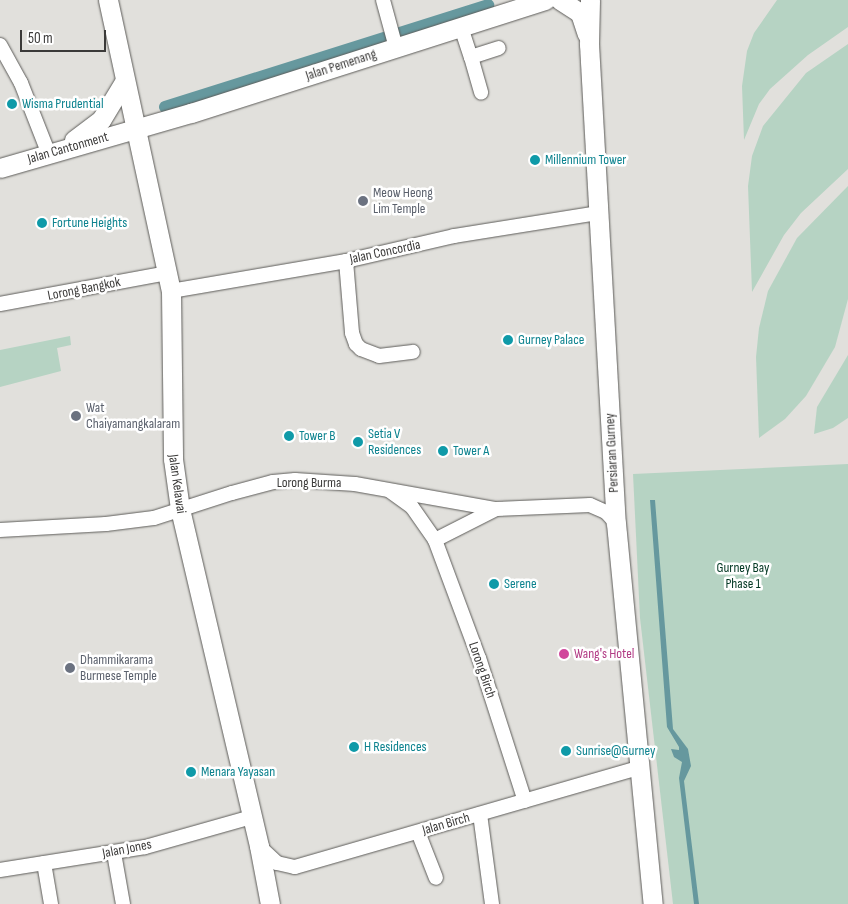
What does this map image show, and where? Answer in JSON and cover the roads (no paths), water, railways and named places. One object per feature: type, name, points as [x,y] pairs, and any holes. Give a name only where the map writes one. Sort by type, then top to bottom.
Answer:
[{"type":"main road","name":"Jalan Kelawai","points":[[108,0],[124,82],[136,128],[169,282],[172,451],[180,509],[259,846],[270,904]]},
{"type":"main road","name":"Jalan Pemenang","points":[[136,128],[393,38],[461,27],[545,0]]},
{"type":"main road","points":[[560,0],[580,13],[589,44]]},
{"type":"main road","name":"Persiaran Gurney","points":[[590,0],[589,44],[616,523],[653,904]]},
{"type":"main road","points":[[54,150],[102,120],[124,82]]},
{"type":"main road","name":"Jalan Cantonment","points":[[0,168],[54,150],[136,128]]},
{"type":"street","points":[[383,0],[393,38]]},
{"type":"street","points":[[461,27],[481,93]]},
{"type":"street","points":[[0,45],[54,150]]},
{"type":"street","points":[[470,57],[499,48]]},
{"type":"street","name":"Jalan Concordia","points":[[169,282],[346,261],[454,236],[598,212]]},
{"type":"street","points":[[346,261],[352,333],[356,344],[378,356],[413,352]]},
{"type":"street","name":"Lorong Bangkok","points":[[0,304],[169,282]]},
{"type":"street","name":"Lorong Burma","points":[[0,530],[125,522],[180,509],[273,482],[323,480],[388,489],[496,508],[590,505],[606,512],[616,523]]},
{"type":"street","name":"Lorong Birch","points":[[388,489],[412,507],[435,540],[478,658],[525,801]]},
{"type":"street","points":[[435,540],[496,508]]},
{"type":"street","name":"Jalan Birch","points":[[259,846],[277,864],[295,867],[639,768]]},
{"type":"street","points":[[480,814],[492,904]]},
{"type":"street","name":"Jalan Jones","points":[[0,870],[114,853],[252,817]]},
{"type":"street","points":[[418,832],[436,878]]},
{"type":"street","points":[[114,853],[123,904]]},
{"type":"street","points":[[44,863],[51,904]]},
{"type":"water","points":[[650,500],[655,500],[673,729],[688,749],[691,766],[684,781],[699,904],[694,904],[679,778],[682,762],[674,757],[671,749],[679,750],[679,747],[667,727]]},
{"type":"waterway","points":[[165,107],[488,5]]},
{"type":"place","name":"Wisma Prudential","points":[[12,104]]},
{"type":"place","name":"Millennium Tower","points":[[535,160]]},
{"type":"place","name":"Meow Heong Lim Temple","points":[[363,201]]},
{"type":"place","name":"Fortune Heights","points":[[42,223]]},
{"type":"place","name":"Gurney Palace","points":[[508,340]]},
{"type":"place","name":"Wat Chaiyamangkalaram","points":[[76,416]]},
{"type":"place","name":"Tower B","points":[[289,436]]},
{"type":"place","name":"Setia V Residences","points":[[358,442]]},
{"type":"place","name":"Tower A","points":[[443,451]]},
{"type":"place","name":"Serene","points":[[494,584]]},
{"type":"place","name":"Wang's Hotel","points":[[564,654]]},
{"type":"place","name":"Dhammikarama Burmese Temple","points":[[70,668]]},
{"type":"place","name":"H Residences","points":[[354,747]]},
{"type":"place","name":"Sunrise@Gurney","points":[[566,751]]},
{"type":"place","name":"Menara Yayasan","points":[[191,772]]},
{"type":"park label","name":"Gurney Bay Phase 1","points":[[743,576]]}]
